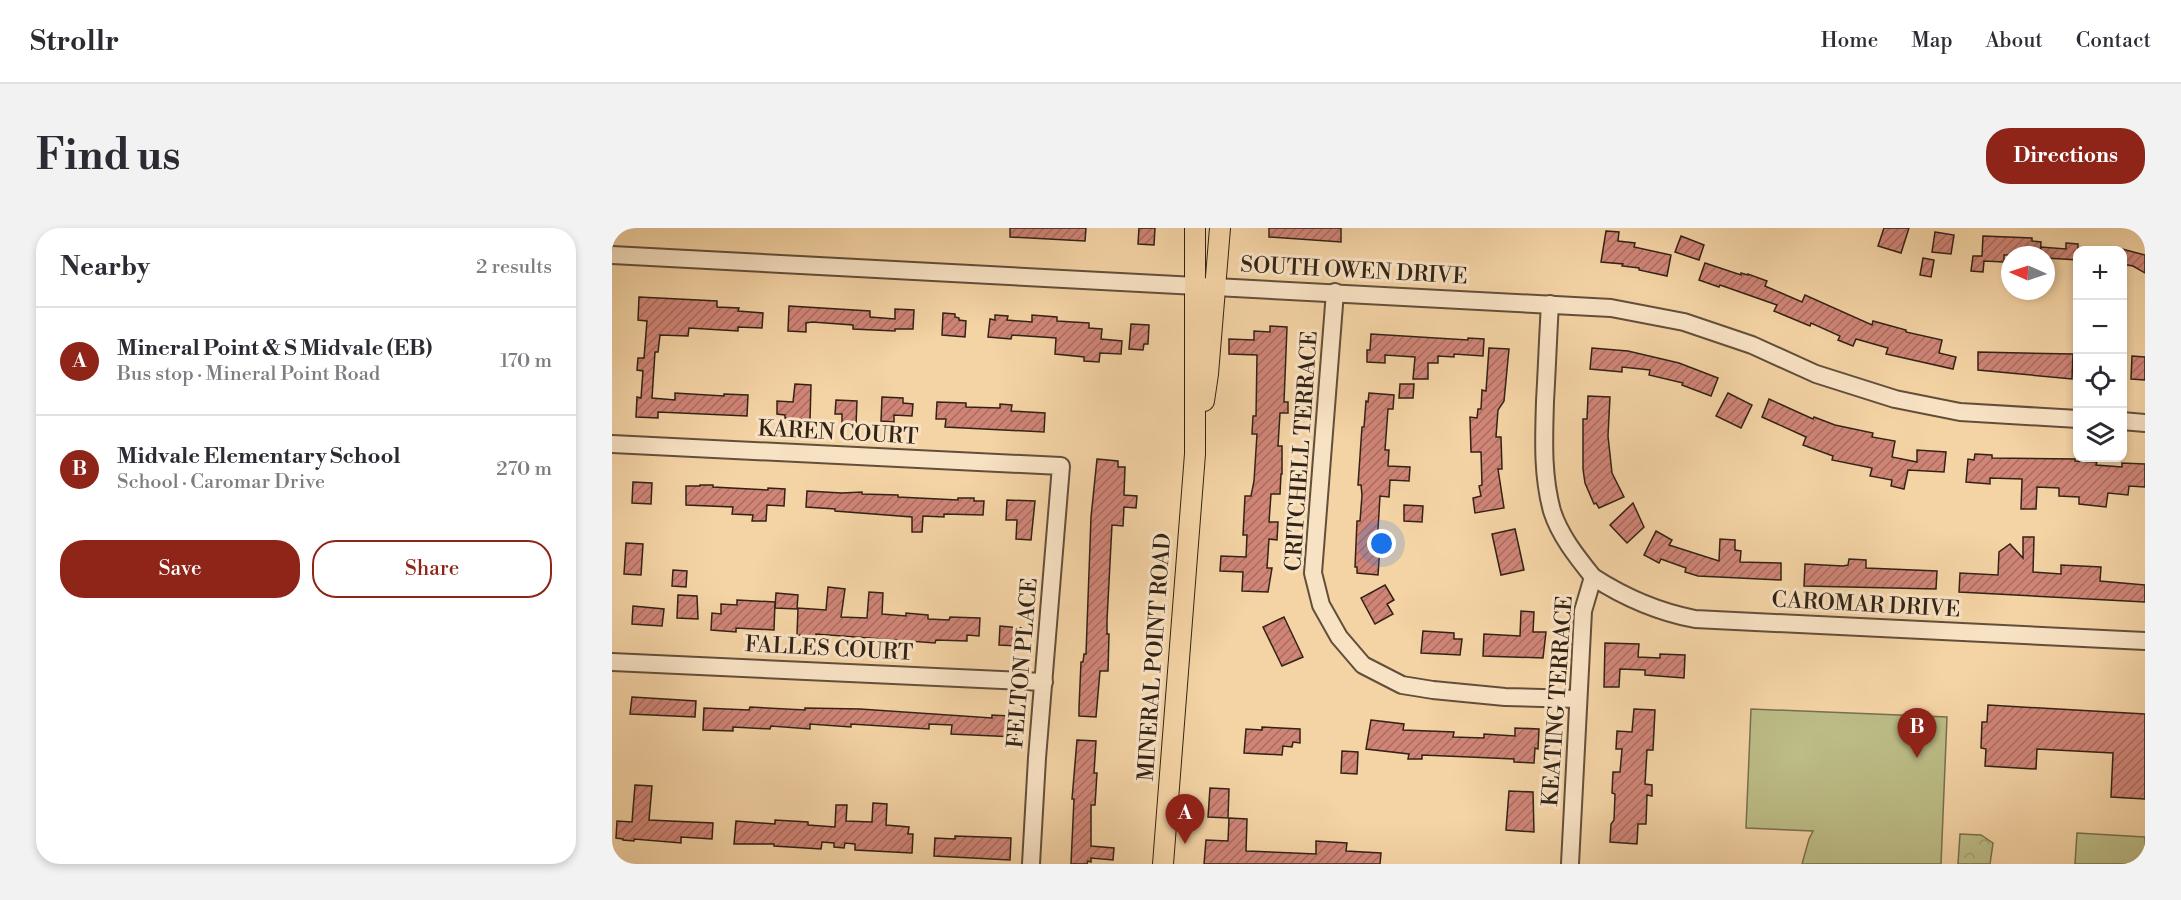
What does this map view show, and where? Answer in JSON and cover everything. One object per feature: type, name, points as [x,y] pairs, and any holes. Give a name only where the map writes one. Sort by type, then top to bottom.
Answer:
[{"type":"main road","name":"MINERAL POINT ROAD","points":[[1195,228],[1195,454]]},
{"type":"main road","name":"MINERAL POINT ROAD","points":[[1163,864],[1195,454],[1208,374],[1220,228]]},
{"type":"street","name":"SOUTH OWEN DRIVE","points":[[612,255],[1611,308],[1684,322],[1752,345],[1816,374],[1895,399],[1960,412],[2073,419]]},
{"type":"street","name":"CRITCHELL TERRACE","points":[[1335,292],[1313,573],[1321,605],[1339,637],[1363,665],[1401,685],[1505,697],[1578,699]]},
{"type":"street","name":"KEATING TERRACE","points":[[1550,304],[1543,457],[1546,483],[1552,512],[1561,532],[1593,577],[1583,611],[1570,864]]},
{"type":"street","points":[[2127,421],[2145,423]]},
{"type":"street","name":"KAREN COURT","points":[[612,444],[1061,466]]},
{"type":"street","name":"FELTON PLACE","points":[[1031,864],[1036,769],[1061,466]]},
{"type":"street","name":"CAROMAR DRIVE","points":[[1593,577],[1616,592],[1659,610],[1695,619],[2145,641]]},
{"type":"street","name":"FALLES COURT","points":[[612,662],[1044,682]]},
{"type":"green space","points":[[1751,709],[1947,717],[1941,864],[1802,864],[1813,831],[1746,828]]},
{"type":"green space","points":[[2077,833],[2145,837],[2145,864],[2075,864]]},
{"type":"green space","points":[[1960,834],[1981,835],[1993,843],[1990,864],[1958,864]]},
{"type":"building","points":[[1010,228],[1086,228],[1085,241],[1010,237]]},
{"type":"building","points":[[1139,228],[1155,228],[1154,245],[1138,244]]},
{"type":"building","points":[[1269,228],[1341,228],[1341,242],[1269,237]]},
{"type":"building","points":[[1884,228],[1909,228],[1901,253],[1878,246]]},
{"type":"building","points":[[1606,231],[1619,232],[1618,241],[1635,243],[1634,247],[1671,255],[1667,276],[1622,266],[1623,264],[1601,262]]},
{"type":"building","points":[[1935,232],[1954,235],[1951,254],[1932,252]]},
{"type":"building","points":[[1681,236],[1704,245],[1699,260],[1675,252]]},
{"type":"building","points":[[1983,236],[2032,238],[2032,241],[2041,242],[2041,246],[2001,246],[2001,262],[1984,261],[1983,272],[1971,271],[1973,256],[1982,256]]},
{"type":"building","points":[[2066,243],[2078,244],[2078,246],[2073,246],[2073,260],[2055,259],[2055,248],[2066,249]]},
{"type":"building","points":[[2127,250],[2145,255],[2145,273],[2127,265]]},
{"type":"building","points":[[1923,258],[1934,260],[1931,277],[1920,275]]},
{"type":"building","points":[[1705,263],[1767,281],[1765,286],[1802,302],[1805,295],[1872,325],[1873,321],[1906,330],[1906,332],[1942,340],[1939,353],[1956,357],[1953,369],[1886,354],[1888,348],[1856,339],[1853,346],[1838,340],[1840,336],[1811,323],[1810,326],[1774,311],[1777,305],[1699,280]]},
{"type":"building","points":[[639,297],[717,301],[717,307],[739,308],[738,311],[763,313],[762,328],[738,327],[738,331],[689,328],[688,336],[660,335],[658,352],[655,352],[652,398],[675,400],[675,393],[748,395],[747,416],[658,412],[658,418],[636,417],[637,397],[641,398],[643,371],[637,370],[638,358],[644,358],[647,321],[638,320]]},
{"type":"building","points":[[789,306],[870,311],[870,317],[895,319],[895,309],[914,310],[913,329],[895,329],[895,331],[853,329],[853,325],[812,322],[806,323],[806,332],[788,331]]},
{"type":"building","points":[[943,313],[955,314],[959,320],[966,321],[965,337],[942,335]]},
{"type":"building","points":[[995,315],[1008,316],[1007,320],[1032,322],[1032,315],[1057,317],[1057,321],[1089,323],[1089,328],[1102,329],[1101,339],[1122,341],[1121,354],[1100,353],[1099,362],[1084,361],[1084,357],[1055,354],[1056,338],[1012,335],[1011,339],[988,337],[990,319],[995,320]]},
{"type":"building","points":[[1131,324],[1149,325],[1148,344],[1144,344],[1143,350],[1129,349]]},
{"type":"building","points":[[1270,326],[1287,327],[1284,402],[1288,402],[1288,413],[1280,413],[1278,446],[1282,446],[1282,474],[1280,494],[1271,494],[1269,522],[1278,522],[1277,540],[1269,539],[1267,568],[1272,568],[1268,592],[1242,591],[1243,572],[1220,571],[1221,556],[1246,557],[1247,535],[1243,535],[1245,496],[1251,496],[1254,481],[1257,434],[1252,434],[1253,416],[1256,416],[1257,355],[1229,354],[1229,339],[1254,340],[1254,331],[1270,332]]},
{"type":"building","points":[[1371,334],[1484,339],[1483,356],[1454,354],[1454,357],[1438,356],[1438,363],[1428,363],[1428,379],[1413,379],[1415,357],[1385,355],[1385,363],[1367,362]]},
{"type":"building","points":[[1489,348],[1509,349],[1504,401],[1498,410],[1496,437],[1501,437],[1502,469],[1498,469],[1504,508],[1475,513],[1473,498],[1481,496],[1479,486],[1482,485],[1481,452],[1471,452],[1470,417],[1477,418],[1478,409],[1481,409],[1482,390],[1486,391]]},
{"type":"building","points":[[1592,348],[1628,351],[1679,363],[1718,378],[1711,396],[1682,385],[1683,383],[1649,375],[1650,370],[1622,367],[1622,372],[1590,369]]},
{"type":"building","points":[[1978,352],[2073,354],[2072,379],[1978,370]]},
{"type":"building","points":[[2132,356],[2145,357],[2145,380],[2131,379]]},
{"type":"building","points":[[795,384],[811,385],[810,420],[785,418],[785,415],[777,414],[777,401],[793,402]]},
{"type":"building","points":[[1400,384],[1414,384],[1413,398],[1399,398]]},
{"type":"building","points":[[1369,393],[1394,395],[1393,409],[1388,409],[1385,450],[1389,450],[1388,466],[1410,467],[1409,481],[1390,480],[1389,497],[1380,496],[1378,575],[1357,573],[1357,567],[1355,567],[1357,521],[1360,521],[1362,495],[1361,485],[1358,485],[1362,427],[1364,427],[1366,401],[1368,402]]},
{"type":"building","points":[[1728,393],[1752,405],[1741,428],[1716,416]]},
{"type":"building","points":[[1588,396],[1610,397],[1608,436],[1612,473],[1624,497],[1599,508],[1596,503],[1594,504],[1585,483],[1583,469],[1583,419],[1587,419]]},
{"type":"building","points":[[882,397],[903,398],[903,403],[913,404],[912,416],[894,415],[894,422],[881,421]]},
{"type":"building","points":[[1769,399],[1813,419],[1814,417],[1835,425],[1873,433],[1872,437],[1895,441],[1892,457],[1917,462],[1917,450],[1946,452],[1944,472],[1908,470],[1904,489],[1891,486],[1892,480],[1870,476],[1872,468],[1832,460],[1833,456],[1803,445],[1806,437],[1762,417]]},
{"type":"building","points":[[836,400],[857,401],[856,425],[842,425],[842,414],[835,414]]},
{"type":"building","points":[[937,402],[966,403],[966,407],[1000,408],[1000,404],[1012,405],[1011,411],[1045,413],[1044,432],[945,427],[946,419],[936,419]]},
{"type":"building","points":[[1975,454],[1992,455],[1992,458],[2073,459],[2073,462],[2097,462],[2096,465],[2122,467],[2122,463],[2145,464],[2145,487],[2129,486],[2128,495],[2108,493],[2106,507],[2079,504],[2079,497],[2059,496],[2059,488],[2037,487],[2036,509],[2021,509],[2022,479],[1990,478],[1990,484],[1966,482],[1968,459],[1974,460]]},
{"type":"building","points":[[1097,459],[1118,461],[1118,467],[1125,467],[1124,495],[1137,496],[1136,508],[1124,507],[1123,526],[1112,525],[1107,620],[1108,671],[1100,671],[1096,717],[1079,716],[1079,707],[1081,662],[1086,654],[1091,517]]},
{"type":"building","points":[[633,482],[652,483],[651,504],[632,503]]},
{"type":"building","points":[[686,486],[785,489],[784,506],[767,505],[766,521],[752,521],[753,515],[732,514],[733,507],[686,505]]},
{"type":"building","points":[[807,491],[862,492],[862,494],[898,495],[898,497],[958,500],[958,498],[974,498],[974,501],[984,501],[983,515],[923,516],[922,532],[912,532],[912,517],[806,507]]},
{"type":"building","points":[[1007,500],[1035,501],[1031,540],[1016,539],[1017,520],[1006,520]]},
{"type":"building","points":[[1633,503],[1644,527],[1627,543],[1610,525]]},
{"type":"building","points":[[1404,505],[1423,506],[1422,522],[1404,521]]},
{"type":"building","points":[[1515,529],[1524,570],[1501,575],[1492,534]]},
{"type":"building","points":[[1656,531],[1672,540],[1669,545],[1719,561],[1720,539],[1735,540],[1735,550],[1741,551],[1740,562],[1781,563],[1781,580],[1698,576],[1685,572],[1686,568],[1661,559],[1659,563],[1644,555]]},
{"type":"building","points":[[2023,537],[2034,537],[2033,572],[2061,574],[2061,565],[2101,567],[2100,581],[2145,585],[2145,602],[1959,592],[1960,573],[1998,575],[1999,552],[2010,544],[2023,558]]},
{"type":"building","points":[[626,543],[643,544],[641,575],[624,574]]},
{"type":"building","points":[[1849,559],[1866,560],[1866,568],[1937,571],[1936,589],[1804,586],[1805,564],[1843,566],[1848,565]]},
{"type":"building","points":[[673,570],[687,571],[686,587],[672,586]]},
{"type":"building","points":[[1385,585],[1394,600],[1387,604],[1393,614],[1375,624],[1361,598]]},
{"type":"building","points":[[828,587],[845,589],[841,617],[867,618],[869,592],[883,593],[882,614],[906,616],[906,613],[928,615],[928,619],[949,620],[950,617],[980,618],[979,636],[967,635],[967,641],[936,640],[935,643],[816,634],[816,637],[797,635],[798,608],[826,610]]},
{"type":"building","points":[[776,593],[798,595],[797,609],[775,608]]},
{"type":"building","points":[[678,595],[697,596],[698,619],[677,618]]},
{"type":"building","points":[[737,600],[775,602],[774,630],[736,628],[736,632],[711,630],[712,613],[721,614],[721,604],[737,605]]},
{"type":"building","points":[[633,606],[664,609],[662,626],[632,624]]},
{"type":"building","points":[[1521,611],[1534,612],[1533,632],[1546,632],[1543,658],[1483,656],[1484,634],[1520,636]]},
{"type":"building","points":[[1284,617],[1303,657],[1282,666],[1263,627]]},
{"type":"building","points":[[1000,626],[1021,628],[1020,646],[999,645]]},
{"type":"building","points":[[1423,631],[1454,633],[1454,639],[1462,639],[1460,655],[1421,653]]},
{"type":"building","points":[[1605,643],[1639,644],[1638,657],[1660,658],[1660,654],[1685,655],[1684,678],[1645,675],[1645,670],[1620,669],[1619,687],[1604,687]]},
{"type":"building","points":[[632,697],[696,701],[695,717],[630,714]]},
{"type":"building","points":[[1988,705],[2145,714],[2145,799],[2111,797],[2113,753],[2037,749],[2036,769],[1985,766],[1986,749],[1981,748],[1982,722],[1987,722]]},
{"type":"building","points":[[750,707],[805,710],[805,708],[860,709],[992,718],[992,715],[1009,716],[1008,721],[1017,722],[1016,737],[951,734],[952,725],[929,724],[929,729],[810,724],[810,729],[771,726],[770,729],[733,727],[733,731],[703,730],[704,708],[749,710]]},
{"type":"building","points":[[1634,709],[1655,710],[1653,750],[1647,750],[1645,784],[1652,785],[1652,796],[1647,795],[1646,824],[1638,824],[1637,844],[1610,842],[1611,824],[1614,820],[1613,772],[1620,772],[1622,749],[1616,749],[1617,731],[1632,732]]},
{"type":"building","points":[[1371,720],[1404,724],[1403,730],[1454,732],[1453,737],[1484,738],[1484,734],[1515,736],[1515,728],[1539,729],[1538,749],[1535,748],[1534,763],[1514,762],[1514,759],[1422,755],[1422,759],[1408,759],[1409,754],[1366,749]]},
{"type":"building","points":[[1262,727],[1300,729],[1300,743],[1293,742],[1292,747],[1283,746],[1282,755],[1244,753],[1246,729],[1262,730]]},
{"type":"building","points":[[1077,740],[1096,741],[1094,773],[1097,773],[1095,805],[1091,805],[1091,846],[1114,848],[1113,860],[1091,858],[1091,862],[1088,861],[1087,864],[1071,864],[1074,799],[1072,799]]},
{"type":"building","points":[[1342,751],[1358,752],[1357,774],[1341,773]]},
{"type":"building","points":[[635,785],[652,786],[649,820],[713,823],[712,839],[681,837],[681,843],[616,838],[617,821],[632,822]]},
{"type":"building","points":[[1210,788],[1229,789],[1228,818],[1208,817]]},
{"type":"building","points":[[1509,791],[1533,792],[1534,832],[1506,830]]},
{"type":"building","points":[[873,803],[887,804],[886,825],[909,827],[908,834],[913,834],[912,853],[855,850],[855,844],[845,843],[844,848],[834,847],[834,843],[822,842],[821,849],[774,846],[774,844],[734,844],[736,821],[775,824],[775,820],[808,822],[808,825],[835,827],[836,805],[847,805],[846,821],[872,822]]},
{"type":"building","points":[[1229,818],[1247,819],[1246,851],[1316,854],[1316,841],[1347,843],[1346,851],[1381,853],[1380,864],[1204,864],[1206,840],[1228,841]]},
{"type":"building","points":[[955,836],[1011,838],[1010,860],[934,856],[935,838],[955,839]]},
{"type":"place","name":"Midvale Elementary School","points":[[1917,758]]},
{"type":"place","name":"Mineral Point & S Midvale (EB)","points":[[1185,844]]}]
